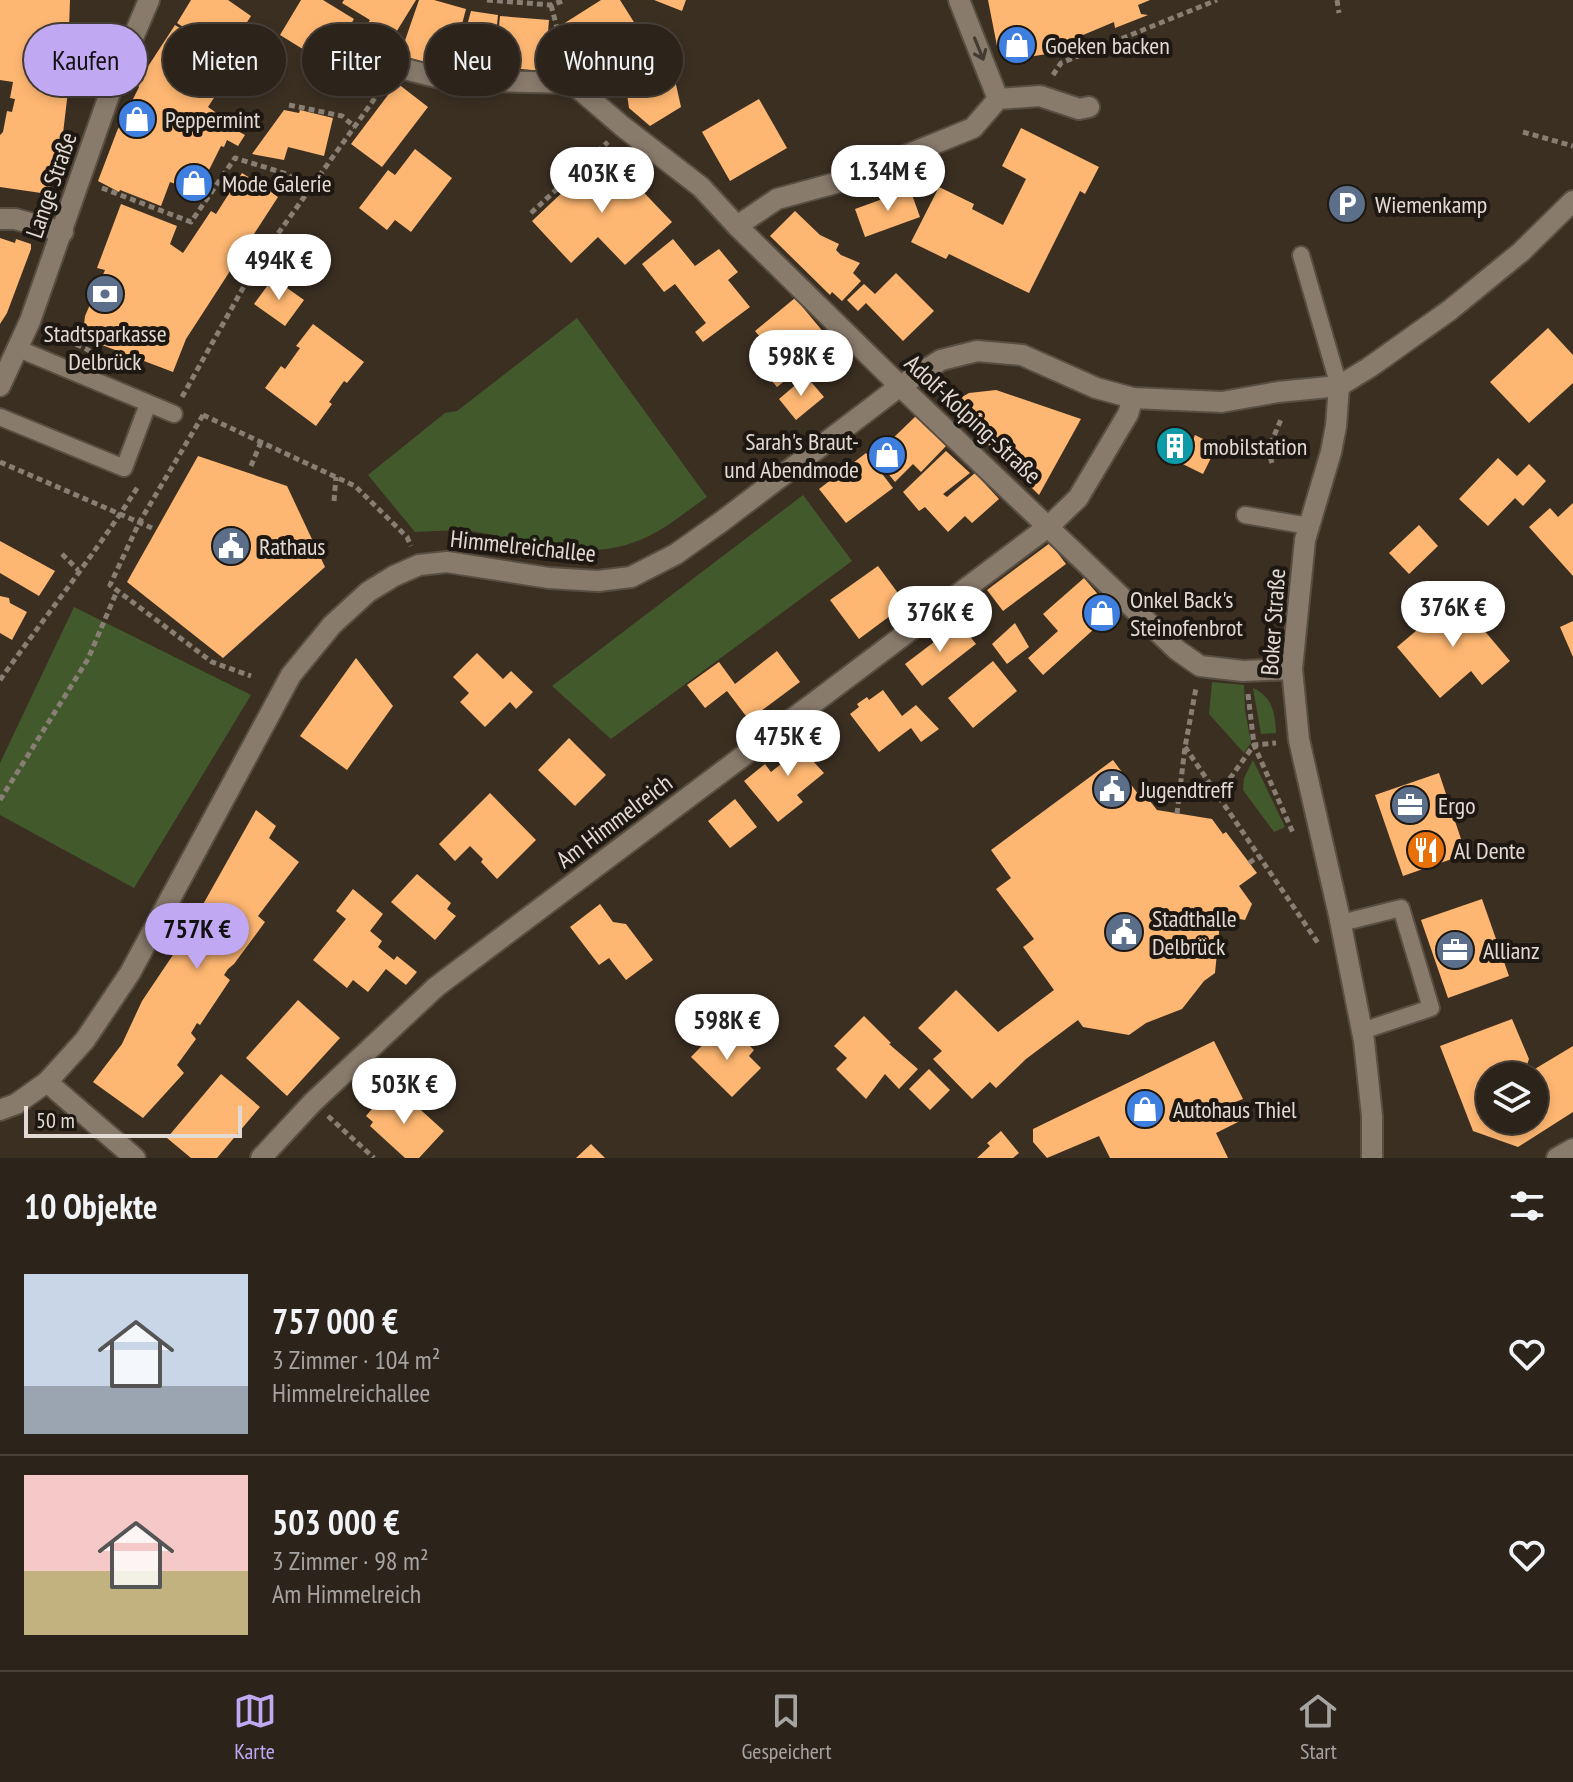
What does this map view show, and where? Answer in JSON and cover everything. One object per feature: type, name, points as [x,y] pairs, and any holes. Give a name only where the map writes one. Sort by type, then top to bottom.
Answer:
[{"type":"street","name":"Lange Straße","points":[[0,386],[19,349],[112,87],[149,0]]},
{"type":"street","points":[[959,0],[998,99]]},
{"type":"street","points":[[409,70],[448,80],[536,82]]},
{"type":"street","name":"Adolf-Kolping-Straße","points":[[587,96],[701,187],[900,386],[1177,650],[1200,666]]},
{"type":"street","points":[[737,226],[777,199],[843,181],[973,128],[998,99],[1040,96],[1079,109],[1089,107]]},
{"type":"street","points":[[1339,386],[1450,310],[1521,252],[1573,201]]},
{"type":"street","points":[[0,219],[15,219],[63,232]]},
{"type":"street","name":"Himmelreichallee","points":[[0,1110],[16,1104],[47,1082],[85,1040],[130,973],[291,675],[332,625],[368,592],[419,565],[447,562],[549,578],[598,581],[631,577],[676,554],[900,386],[941,360],[977,351],[1022,355],[1096,388],[1133,398],[1222,402],[1339,386]]},
{"type":"street","name":"Boker Straße","points":[[1339,386],[1331,452],[1309,526],[1292,669],[1299,740],[1362,1031],[1372,1116],[1372,1158]]},
{"type":"street","name":"Am Himmelreich","points":[[261,1158],[313,1102],[436,987],[1049,526],[1078,498],[1128,414],[1133,398]]},
{"type":"street","points":[[1200,666],[1243,671],[1292,669]]},
{"type":"street","points":[[47,1082],[135,1158]]},
{"type":"street","points":[[1557,1158],[1573,1149]]},
{"type":"lane","points":[[1301,255],[1339,386]]},
{"type":"lane","points":[[19,349],[148,404],[177,409]]},
{"type":"lane","points":[[0,417],[124,468],[148,404]]},
{"type":"lane","points":[[1245,515],[1309,526]]},
{"type":"lane","points":[[1341,923],[1401,908],[1431,1008],[1362,1031]]},
{"type":"path","points":[[487,0],[551,5],[565,0]]},
{"type":"path","points":[[1040,96],[1061,63],[1217,0]]},
{"type":"path","points":[[1337,0],[1339,13]]},
{"type":"path","points":[[551,5],[556,24]]},
{"type":"path","points":[[377,96],[257,263],[177,409],[203,415],[355,486],[407,537],[410,545]]},
{"type":"path","points":[[289,105],[342,116],[355,127]]},
{"type":"path","points":[[531,213],[622,126]]},
{"type":"path","points":[[1523,132],[1573,146]]},
{"type":"path","points":[[79,180],[191,222],[235,158],[287,174],[309,190]]},
{"type":"path","points":[[203,415],[139,523],[110,585],[212,662],[251,676]]},
{"type":"path","points":[[1272,463],[1268,450],[1282,417]]},
{"type":"path","points":[[251,466],[261,442]]},
{"type":"path","points":[[0,462],[152,528]]},
{"type":"path","points":[[334,501],[336,477]]},
{"type":"path","points":[[62,554],[78,570]]},
{"type":"path","points":[[0,680],[89,556]]},
{"type":"path","points":[[0,800],[88,659],[117,591]]},
{"type":"path","points":[[1177,814],[1200,666]]},
{"type":"path","points":[[1247,681],[1254,745],[1294,836]]},
{"type":"path","points":[[1218,795],[1254,745],[1277,743]]},
{"type":"path","points":[[1185,747],[1323,950],[1321,936]]},
{"type":"path","points":[[1249,863],[1259,856]]},
{"type":"path","points":[[313,1102],[374,1158]]},
{"type":"green space","points":[[577,318],[707,497],[649,536],[619,547],[599,550],[558,548],[469,531],[415,532],[368,475],[445,413],[457,411]]},
{"type":"green space","points":[[803,495],[852,561],[611,739],[552,686]]},
{"type":"green space","points":[[74,607],[251,695],[134,888],[0,815],[0,763]]},
{"type":"green space","points":[[1212,682],[1244,685],[1251,743],[1244,753],[1209,714]]},
{"type":"green space","points":[[1253,688],[1269,701],[1276,733],[1261,734]]},
{"type":"green space","points":[[1253,760],[1285,827],[1274,832],[1243,790],[1244,778]]},
{"type":"building","points":[[0,0],[70,0],[69,24],[24,24],[24,96],[67,96],[62,142],[48,194],[0,187],[0,135],[7,111],[12,112],[15,99],[10,98],[13,82],[0,80]]},
{"type":"building","points":[[191,0],[228,0],[251,16],[246,24],[177,23]]},
{"type":"building","points":[[301,0],[323,0],[354,19],[351,24],[302,24],[302,49],[286,39],[286,25]]},
{"type":"building","points":[[344,0],[416,0],[401,24],[367,24],[370,20],[342,3]]},
{"type":"building","points":[[419,0],[434,0],[466,9],[462,24],[425,24],[425,62],[409,58],[409,29]]},
{"type":"building","points":[[601,0],[620,0],[635,24],[563,24]]},
{"type":"building","points":[[654,0],[686,0],[682,11]]},
{"type":"building","points":[[988,0],[1150,0],[1138,5],[1141,14],[1148,15],[1115,28],[1114,22],[1083,35],[1083,40],[1059,52],[1016,59],[997,46]]},
{"type":"building","points":[[471,11],[498,15],[497,24],[467,24]]},
{"type":"building","points":[[500,16],[549,20],[549,24],[536,24],[536,70],[520,69],[520,24],[499,24]]},
{"type":"building","points":[[163,43],[163,96],[215,96],[208,107],[225,119],[223,123],[245,135],[238,146],[227,140],[224,147],[221,146],[198,192],[170,182],[161,206],[119,192],[98,181],[134,96],[147,96],[147,68]]},
{"type":"building","points":[[409,92],[428,107],[382,167],[351,144],[387,96],[409,96]]},
{"type":"building","points":[[627,96],[679,96],[681,107],[650,126],[629,108]]},
{"type":"building","points":[[759,99],[787,148],[730,181],[702,132]]},
{"type":"building","points":[[284,110],[299,113],[300,110],[333,118],[324,156],[288,147],[284,160],[252,154]]},
{"type":"building","points":[[1021,128],[1099,167],[1085,194],[1080,191],[1029,293],[949,254],[946,259],[911,242],[939,187],[974,204],[972,209],[1003,225],[1026,179],[1002,166]]},
{"type":"building","points":[[415,149],[452,178],[411,232],[395,220],[387,230],[359,208],[388,170],[395,175]]},
{"type":"building","points":[[602,155],[627,181],[630,178],[672,222],[625,265],[598,237],[571,263],[532,221]]},
{"type":"building","points":[[242,173],[250,178],[264,179],[271,192],[278,197],[186,339],[173,372],[94,342],[95,338],[89,336],[84,325],[85,316],[105,270],[97,268],[121,204],[177,226],[170,244],[183,253],[211,211],[216,214]]},
{"type":"building","points":[[910,189],[920,217],[865,237],[855,209]]},
{"type":"building","points":[[795,211],[820,235],[839,244],[836,250],[841,255],[860,263],[853,273],[861,281],[842,301],[832,292],[830,295],[770,236]]},
{"type":"building","points":[[0,238],[31,244],[31,249],[0,324]]},
{"type":"building","points":[[673,239],[695,266],[719,249],[738,272],[728,280],[750,307],[703,342],[695,332],[706,323],[675,284],[664,292],[642,264]]},
{"type":"building","points":[[896,273],[934,311],[903,341],[866,303],[858,311],[847,300],[864,284],[875,294]]},
{"type":"building","points":[[273,278],[304,300],[285,326],[254,304]]},
{"type":"building","points":[[795,298],[835,346],[789,382],[787,379],[777,387],[766,374],[776,366],[766,354],[771,350],[755,331]]},
{"type":"building","points":[[313,324],[364,362],[347,383],[344,381],[316,426],[265,388],[281,366],[285,369],[300,348],[296,346]]},
{"type":"building","points":[[1548,328],[1573,355],[1573,383],[1529,423],[1490,382]]},
{"type":"building","points":[[806,376],[824,397],[796,420],[779,399]]},
{"type":"building","points":[[996,390],[1081,419],[1039,495],[948,405],[969,393]]},
{"type":"building","points":[[916,416],[946,446],[921,472],[913,464],[895,482],[873,455],[888,446],[893,450],[896,447],[890,441]]},
{"type":"building","points":[[1168,428],[1193,440],[1195,435],[1217,446],[1203,474],[1156,451]]},
{"type":"building","points":[[946,451],[970,473],[943,494],[947,497],[975,473],[999,499],[972,523],[965,516],[948,532],[925,507],[919,511],[903,492]]},
{"type":"building","points":[[866,453],[893,488],[846,523],[819,489]]},
{"type":"building","name":"Rathaus","points":[[198,456],[287,486],[325,567],[223,658],[127,582]]},
{"type":"building","points":[[1498,458],[1517,476],[1529,464],[1546,481],[1523,506],[1515,498],[1488,526],[1459,499]]},
{"type":"building","points":[[1573,503],[1573,576],[1529,527],[1550,508],[1558,517]]},
{"type":"building","points":[[1419,525],[1438,546],[1409,574],[1389,553]]},
{"type":"building","points":[[0,541],[55,571],[39,596],[0,573]]},
{"type":"building","points":[[1050,543],[1066,564],[1003,611],[987,590]]},
{"type":"building","points":[[878,566],[906,604],[859,639],[830,600]]},
{"type":"building","points":[[1084,578],[1113,612],[1043,675],[1028,658],[1058,631],[1043,614]]},
{"type":"building","points":[[0,596],[9,598],[10,603],[27,612],[12,640],[0,633]]},
{"type":"building","points":[[1456,597],[1510,661],[1482,685],[1471,671],[1440,698],[1397,647]]},
{"type":"building","points":[[1573,621],[1573,657],[1560,627]]},
{"type":"building","points":[[959,623],[976,644],[922,686],[905,664]]},
{"type":"building","points":[[1015,623],[1029,647],[1007,664],[992,644]]},
{"type":"building","points":[[777,651],[800,682],[749,720],[727,691],[705,708],[687,685],[719,662],[735,684]]},
{"type":"building","points":[[477,653],[503,679],[511,671],[533,692],[516,709],[510,702],[485,727],[460,702],[469,693],[453,677]]},
{"type":"building","points":[[356,658],[393,706],[347,770],[300,736]]},
{"type":"building","points":[[993,661],[1017,691],[973,728],[948,698]]},
{"type":"building","points":[[883,690],[902,716],[916,705],[939,729],[921,742],[911,728],[879,752],[850,714],[859,707],[857,704]]},
{"type":"building","points":[[811,728],[827,746],[812,760],[824,773],[797,795],[803,802],[778,822],[744,781],[765,764],[771,772],[801,748],[796,741]]},
{"type":"building","points":[[569,738],[606,775],[575,806],[538,770]]},
{"type":"building","name":"Stadthalle Delbrück","points":[[1113,760],[1138,794],[1146,796],[1157,810],[1212,819],[1223,834],[1226,832],[1257,873],[1239,886],[1252,904],[1245,920],[1228,917],[1220,922],[1215,973],[1204,981],[1182,1009],[1146,1023],[1129,1035],[1083,1027],[1078,1020],[1026,1059],[996,1088],[990,1082],[972,1099],[933,1059],[942,1051],[918,1028],[956,990],[998,1032],[1054,990],[1023,947],[1034,939],[996,889],[1011,878],[991,850]]},
{"type":"building","points":[[1439,773],[1466,854],[1403,876],[1375,795]]},
{"type":"building","points":[[490,793],[536,840],[497,879],[470,846],[455,861],[439,844]]},
{"type":"building","points":[[735,799],[757,827],[730,848],[708,821]]},
{"type":"building","points":[[256,810],[276,826],[269,838],[299,862],[258,916],[265,922],[224,975],[230,980],[200,1025],[197,1023],[191,1033],[196,1039],[177,1065],[184,1073],[143,1118],[93,1082],[122,1044],[142,1001],[183,940]]},
{"type":"building","points":[[417,874],[451,903],[447,909],[456,916],[435,940],[391,902]]},
{"type":"building","points":[[353,889],[383,914],[370,931],[382,941],[378,947],[394,960],[397,956],[417,972],[406,985],[386,969],[368,992],[353,980],[347,988],[313,960],[346,919],[336,911]]},
{"type":"building","points":[[1482,899],[1509,976],[1448,998],[1421,920]]},
{"type":"building","points":[[600,904],[613,922],[626,924],[653,960],[626,980],[609,958],[599,965],[570,927]]},
{"type":"building","points":[[298,1000],[340,1038],[287,1096],[246,1058]]},
{"type":"building","points":[[864,1016],[889,1044],[918,1069],[899,1089],[885,1074],[866,1099],[836,1069],[847,1058],[834,1046]]},
{"type":"building","points":[[1512,1019],[1529,1059],[1528,1062],[1476,1062],[1476,1132],[1440,1046]]},
{"type":"building","points":[[720,1027],[737,1045],[743,1039],[754,1050],[749,1056],[761,1068],[732,1097],[691,1057]]},
{"type":"building","name":"Autohaus Thiel","points":[[1214,1041],[1243,1099],[1235,1102],[1240,1121],[1216,1133],[1228,1158],[1110,1158],[1099,1136],[1047,1158],[1033,1142],[1033,1129]]},
{"type":"building","points":[[1573,1046],[1573,1112],[1548,1128],[1546,1062]]},
{"type":"building","points":[[929,1069],[950,1090],[930,1110],[909,1089]]},
{"type":"building","points":[[221,1074],[260,1107],[217,1158],[191,1158],[167,1138]]},
{"type":"building","points":[[401,1092],[444,1131],[419,1158],[405,1158],[370,1126],[373,1122],[366,1116],[381,1098],[389,1105]]},
{"type":"building","points":[[1001,1131],[1019,1153],[1013,1158],[977,1158],[990,1146],[987,1143]]},
{"type":"building","points":[[1481,1134],[1538,1134],[1518,1147]]},
{"type":"building","points":[[591,1144],[605,1158],[576,1158]]},
{"type":"place","name":"Goeken backen","points":[[1017,45]]},
{"type":"place","name":"Peppermint","points":[[137,119]]},
{"type":"place","name":"Mode Galerie","points":[[194,183]]},
{"type":"place","name":"Wiemenkamp","points":[[1347,204]]},
{"type":"place","name":"Stadtsparkasse Delbrück","points":[[105,294]]},
{"type":"place","name":"mobilstation","points":[[1175,446]]},
{"type":"place","name":"Sarah's Braut- und Abendmode","points":[[887,455]]},
{"type":"place","name":"Rathaus","points":[[231,546]]},
{"type":"place","name":"Onkel Back's Steinofenbrot","points":[[1102,613]]},
{"type":"place","name":"Jugendtreff","points":[[1112,789]]},
{"type":"place","name":"Ergo","points":[[1410,805]]},
{"type":"place","name":"Al Dente","points":[[1426,850]]},
{"type":"place","name":"Stadthalle Delbrück","points":[[1124,932]]},
{"type":"place","name":"Allianz","points":[[1455,950]]},
{"type":"place","name":"Autohaus Thiel","points":[[1145,1109]]}]
